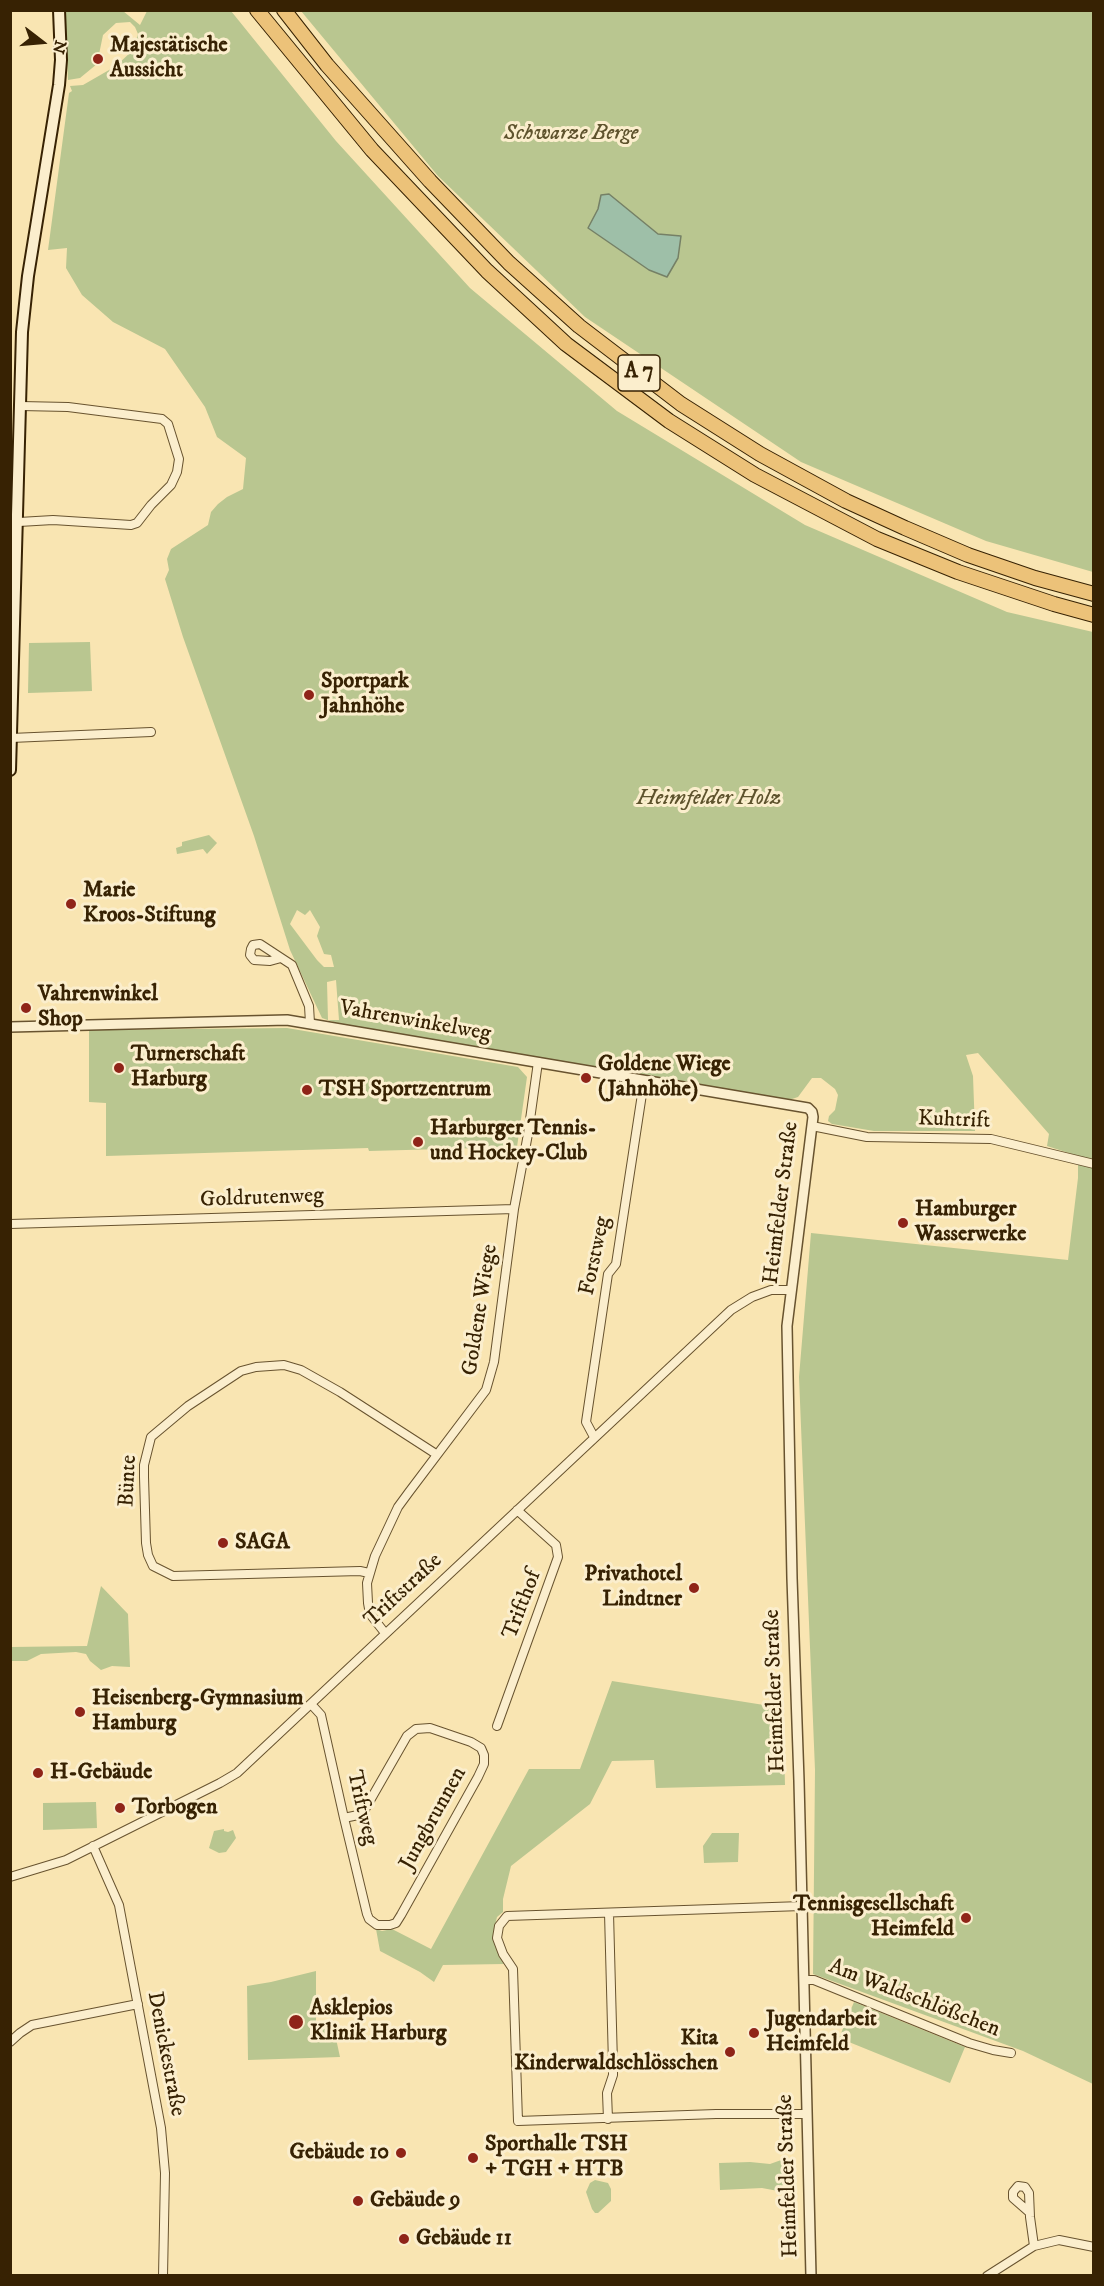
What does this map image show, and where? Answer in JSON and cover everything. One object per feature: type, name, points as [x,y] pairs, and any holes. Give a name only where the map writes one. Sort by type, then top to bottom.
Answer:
[{"type":"highway","name":"A 7","points":[[257,10],[372,150],[487,271],[566,344],[669,421],[755,475],[877,539],[997,586],[1094,615]]},
{"type":"highway","name":"A 7","points":[[284,10],[327,65],[430,181],[509,262],[579,326],[681,404],[760,454],[846,501],[968,555],[1035,578],[1094,594]]},
{"type":"main road","points":[[10,770],[19,522],[21,349],[26,288],[60,78],[59,10]]},
{"type":"street","points":[[19,522],[53,520],[131,525],[142,518],[151,505],[171,485],[177,472],[179,459],[168,424],[162,419],[82,409],[21,406]]},
{"type":"street","points":[[11,738],[151,732]]},
{"type":"street","points":[[281,958],[292,965],[302,985],[309,1006],[310,1023]]},
{"type":"street","name":"Vahrenwinkelweg","points":[[10,1027],[287,1020],[808,1108]]},
{"type":"street","name":"Goldene Wiege","points":[[385,1633],[369,1609],[367,1589],[369,1573],[398,1508],[436,1454],[486,1390],[494,1362],[514,1209],[538,1062]]},
{"type":"street","name":"Forstweg","points":[[594,1437],[586,1422],[608,1274],[616,1264],[644,1081]]},
{"type":"street","name":"Heimfelder Straße","points":[[808,1108],[813,1114],[812,1126],[787,1326],[811,2276]]},
{"type":"street","name":"Kuhtrift","points":[[812,1126],[875,1137],[991,1138],[1094,1164]]},
{"type":"street","name":"Goldrutenweg","points":[[10,1224],[514,1209]]},
{"type":"street","name":"Triftstraße","points":[[10,1877],[66,1860],[237,1773],[731,1310],[752,1297],[771,1290],[791,1290]]},
{"type":"street","name":"Bünte","points":[[369,1573],[360,1571],[173,1576],[153,1566],[146,1543],[144,1477],[144,1465],[151,1437],[179,1412],[242,1371],[256,1366],[284,1365],[301,1370],[340,1392],[436,1454]]},
{"type":"street","name":"Trifthof","points":[[496,1726],[558,1557],[555,1545],[517,1510]]},
{"type":"street","name":"Triftweg","points":[[311,1704],[321,1715],[367,1914],[372,1922]]},
{"type":"street","name":"Jungbrunnen","points":[[344,1818],[364,1811],[407,1736],[416,1729],[430,1728],[471,1742],[483,1752],[485,1759],[478,1777],[396,1923],[377,1925],[372,1922]]},
{"type":"street","name":"Denickestraße","points":[[93,1846],[118,1905],[161,2128],[164,2157],[163,2276]]},
{"type":"street","points":[[802,1906],[507,1916],[499,1926],[497,1938],[502,1954],[513,1969],[518,2121],[716,2114],[806,2114]]},
{"type":"street","points":[[608,2119],[607,2094],[614,2064],[609,1913]]},
{"type":"street","name":"Am Waldschlößchen","points":[[804,1980],[814,1980],[969,2043],[1011,2053]]},
{"type":"street","points":[[10,2042],[20,2033],[40,2023],[138,2004]]},
{"type":"street","points":[[1029,2212],[1034,2246]]},
{"type":"street","points":[[987,2276],[1034,2246],[1059,2240],[1094,2247]]},
{"type":"green space","name":"Heimfelder Holz","points":[[65,11],[123,11],[140,25],[147,11],[231,11],[336,141],[470,288],[617,411],[805,525],[1007,612],[1093,632],[1093,2084],[1023,2051],[813,1974],[815,1770],[799,1377],[811,1233],[1068,1260],[1078,1178],[1078,1156],[1047,1146],[1049,1134],[978,1053],[966,1055],[973,1076],[975,1131],[874,1131],[832,1124],[828,1121],[829,1116],[835,1110],[838,1095],[835,1089],[821,1078],[812,1078],[798,1097],[789,1100],[336,1023],[322,1018],[290,950],[254,836],[183,637],[165,579],[169,570],[167,559],[171,549],[208,525],[211,512],[218,504],[243,489],[246,458],[217,437],[205,407],[165,349],[113,322],[82,295],[66,268],[67,248],[48,250],[69,93],[72,91],[70,86],[83,85],[116,66],[133,50],[138,34],[135,27],[130,22],[116,23],[103,35],[97,64],[80,78],[68,80]],"holes":[[[297,910],[305,915],[310,910],[320,927],[317,936],[324,954],[331,955],[334,967],[324,967],[290,924]],[[336,980],[339,1020],[328,1020],[327,982]]]},
{"type":"green space","name":"Schwarze Berge","points":[[301,11],[1093,11],[1093,572],[986,541],[801,462],[585,317],[438,176]]},
{"type":"green space","points":[[90,642],[92,691],[28,693],[29,643]]},
{"type":"green space","points":[[209,835],[217,843],[207,854],[203,849],[177,854],[176,848],[182,846],[182,842]]},
{"type":"green space","name":"TSH Sportzentrum","points":[[287,1028],[518,1067],[527,1077],[517,1147],[369,1151],[368,1148],[106,1156],[106,1103],[89,1102],[89,1030]]},
{"type":"green space","points":[[101,1586],[128,1614],[130,1667],[112,1666],[101,1670],[90,1661],[86,1654],[76,1652],[41,1654],[27,1661],[12,1661],[11,1663],[11,1647],[87,1646]]},
{"type":"green space","points":[[612,1681],[783,1708],[785,1785],[656,1788],[654,1760],[612,1761],[590,1804],[511,1866],[503,1899],[503,1912],[497,1917],[494,1929],[495,1945],[504,1964],[443,1965],[434,1982],[380,1951],[376,1929],[382,1931],[392,1929],[431,1949],[529,1769],[580,1769]]},
{"type":"green space","points":[[96,1802],[97,1828],[43,1830],[43,1803]]},
{"type":"green space","points":[[224,1829],[228,1832],[233,1830],[236,1838],[226,1852],[219,1853],[209,1848],[214,1831]]},
{"type":"green space","points":[[712,1833],[739,1833],[738,1862],[704,1863],[703,1846]]},
{"type":"green space","points":[[316,1971],[316,2025],[333,2025],[340,2057],[248,2060],[247,1986]]},
{"type":"green space","points":[[854,2002],[965,2047],[950,2083],[839,2038]]},
{"type":"green space","points":[[784,2159],[783,2189],[778,2191],[762,2188],[720,2190],[719,2163],[770,2164]]},
{"type":"green space","points":[[595,2180],[608,2183],[611,2189],[611,2201],[598,2213],[592,2209],[586,2192],[590,2183]]},
{"type":"shaded area","points":[[609,194],[658,234],[681,236],[678,258],[667,277],[649,270],[588,228],[598,209],[601,195]]},
{"type":"place","name":"Majestätische Aussicht","points":[[98,59]]},
{"type":"place","name":"Sportpark Jahnhöhe","points":[[309,695]]},
{"type":"place","name":"Marie Kroos-Stiftung","points":[[71,904]]},
{"type":"place","name":"Vahrenwinkel Shop","points":[[26,1008]]},
{"type":"place","name":"Turnerschaft Harburg","points":[[119,1068]]},
{"type":"place","name":"Goldene Wiege (Jahnhöhe)","points":[[586,1078]]},
{"type":"place","name":"TSH Sportzentrum","points":[[307,1090]]},
{"type":"place","name":"Harburger Tennis- und Hockey-Club","points":[[418,1142]]},
{"type":"place","name":"Hamburger Wasserwerke","points":[[903,1223]]},
{"type":"place","name":"SAGA","points":[[223,1543]]},
{"type":"place","name":"Privathotel Lindtner","points":[[694,1588]]},
{"type":"place","name":"Heisenberg-Gymnasium Hamburg","points":[[80,1712]]},
{"type":"place","name":"H-Gebäude","points":[[38,1773]]},
{"type":"place","name":"Torbogen","points":[[120,1808]]},
{"type":"place","name":"Tennisgesellschaft Heimfeld","points":[[966,1918]]},
{"type":"place","name":"Asklepios Klinik Harburg","points":[[296,2022]]},
{"type":"place","name":"Jugendarbeit Heimfeld","points":[[754,2033]]},
{"type":"place","name":"Kita Kinderwaldschlösschen","points":[[730,2052]]},
{"type":"place","name":"Gebäude 10","points":[[401,2153]]},
{"type":"place","name":"Sporthalle TSH + TGH + HTB","points":[[473,2158]]},
{"type":"place","name":"Gebäude 9","points":[[358,2201]]},
{"type":"place","name":"Gebäude 11","points":[[404,2239]]}]
